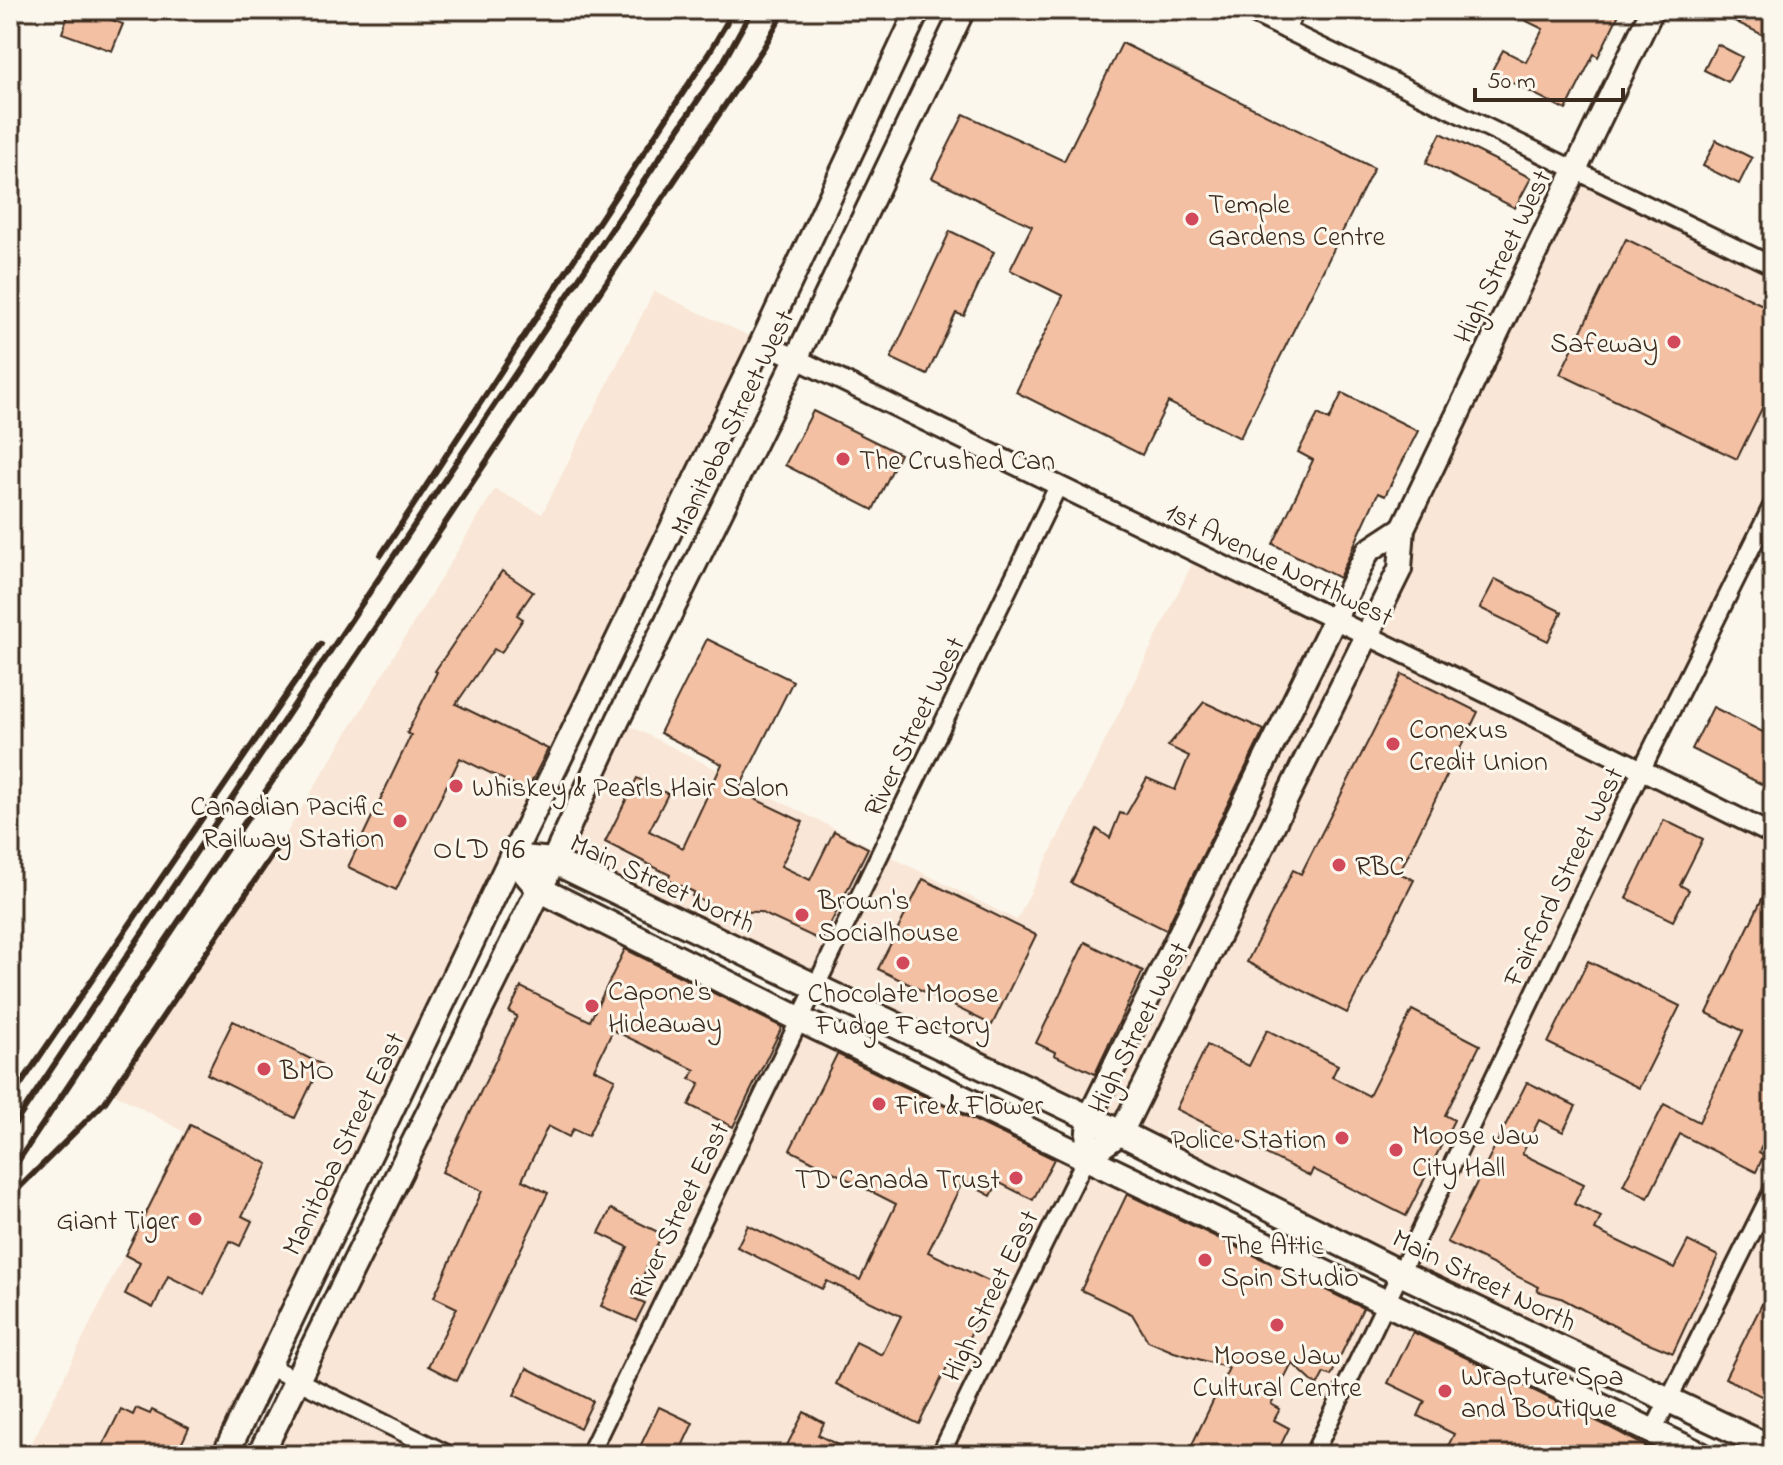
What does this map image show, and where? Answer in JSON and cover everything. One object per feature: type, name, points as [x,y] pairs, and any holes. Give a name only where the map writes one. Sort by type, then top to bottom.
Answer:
[{"type":"main road","name":"Manitoba Street West","points":[[512,857],[762,342],[918,10]]},
{"type":"main road","name":"Manitoba Street West","points":[[553,861],[618,720],[963,10]]},
{"type":"main road","name":"High Street West","points":[[1086,1158],[1121,1133],[1400,569],[1403,528],[1652,10]]},
{"type":"main road","name":"High Street West","points":[[1086,1158],[1089,1118],[1368,551],[1403,528]]},
{"type":"main road","name":"Main Street North","points":[[512,857],[553,861],[1121,1133],[1402,1274],[1773,1449]]},
{"type":"main road","name":"Main Street North","points":[[512,857],[539,889],[799,1019],[1701,1455]]},
{"type":"main road","name":"Manitoba Street East","points":[[225,1455],[512,857]]},
{"type":"main road","points":[[260,1455],[553,861]]},
{"type":"street","points":[[1245,10],[1773,266]]},
{"type":"street","points":[[1286,30],[1296,10]]},
{"type":"street","name":"1st Avenue Northwest","points":[[762,342],[1773,835]]},
{"type":"street","name":"River Street West","points":[[814,988],[1058,486]]},
{"type":"street","name":"Fairford Street West","points":[[1313,1455],[1641,771],[1773,504]]},
{"type":"street","name":"River Street East","points":[[589,1455],[814,988]]},
{"type":"street","name":"High Street East","points":[[940,1455],[1086,1158]]},
{"type":"street","points":[[1653,1431],[1773,1190]]},
{"type":"street","points":[[268,1366],[449,1455]]},
{"type":"shaded area","points":[[1576,171],[1773,266],[1773,504],[1641,771],[1773,835],[1773,1449],[553,861],[618,720],[1017,920],[1197,554],[1366,637],[1403,528]]},
{"type":"shaded area","points":[[654,291],[762,342],[225,1455],[26,1455],[184,1132],[112,1092],[281,842],[495,489],[542,514]]},
{"type":"shaded area","points":[[539,889],[1701,1455],[260,1455]]},
{"type":"building","points":[[70,10],[85,10],[123,24],[112,51],[62,33]]},
{"type":"building","points":[[1504,10],[1621,10],[1598,57],[1594,54],[1566,110],[1491,72],[1503,50],[1526,62],[1543,29]]},
{"type":"building","points":[[1712,10],[1763,10],[1773,15],[1773,40]]},
{"type":"building","name":"Temple Gardens Centre","points":[[1122,43],[1374,168],[1240,438],[1168,402],[1142,455],[1016,392],[1063,296],[1010,270],[1032,226],[932,178],[964,114],[1064,161]]},
{"type":"building","points":[[1717,44],[1742,57],[1728,82],[1704,70]]},
{"type":"building","points":[[1441,133],[1531,178],[1515,208],[1426,163]]},
{"type":"building","points":[[1716,140],[1752,158],[1739,184],[1703,166]]},
{"type":"building","points":[[950,231],[994,252],[964,316],[956,313],[927,375],[891,358]]},
{"type":"building","name":"Safeway","points":[[1626,239],[1773,310],[1773,386],[1737,459],[1560,374]]},
{"type":"building","points":[[1342,393],[1418,431],[1385,496],[1378,493],[1339,578],[1273,544],[1313,460],[1298,452],[1318,414],[1329,420]]},
{"type":"building","name":"The Crushed Can","points":[[813,411],[900,454],[873,510],[785,465]]},
{"type":"building","points":[[502,571],[533,592],[517,615],[523,619],[501,653],[494,649],[456,704],[548,749],[527,791],[460,758],[396,890],[348,867],[411,735],[407,733],[435,671]]},
{"type":"building","points":[[1495,579],[1562,612],[1548,641],[1480,608]]},
{"type":"building","points":[[707,639],[793,681],[738,791],[803,822],[781,866],[810,880],[834,831],[868,848],[822,941],[760,912],[723,911],[668,880],[670,875],[605,842],[637,778],[668,794],[649,831],[683,848],[722,764],[660,733]]},
{"type":"building","points":[[1402,674],[1478,712],[1399,873],[1414,880],[1347,1013],[1247,962],[1293,870],[1301,874]]},
{"type":"building","points":[[1204,702],[1264,730],[1166,930],[1071,883],[1097,829],[1110,838],[1120,813],[1126,815],[1147,778],[1175,790],[1189,756],[1168,746]]},
{"type":"building","points":[[1713,707],[1773,737],[1773,790],[1692,749]]},
{"type":"building","points":[[1664,820],[1703,839],[1680,885],[1689,890],[1673,921],[1626,898]]},
{"type":"building","points":[[1773,876],[1773,1123],[1759,1152],[1764,1155],[1756,1172],[1680,1134],[1648,1198],[1623,1185],[1664,1104],[1699,1122],[1743,1031],[1707,1013]]},
{"type":"building","points":[[923,879],[1036,935],[992,1025],[878,969]]},
{"type":"building","points":[[1085,942],[1143,971],[1095,1074],[1036,1043]]},
{"type":"building","points":[[625,949],[782,1027],[733,1127],[689,1105],[700,1083],[690,1079],[695,1070],[613,1030],[594,1069],[615,1079],[588,1136],[573,1129],[569,1137],[548,1126],[522,1180],[548,1193],[457,1381],[428,1366],[457,1308],[434,1297],[482,1191],[442,1172],[517,1016],[509,1012],[521,987],[590,1021]]},
{"type":"building","points":[[1588,961],[1680,1006],[1639,1088],[1548,1043]]},
{"type":"building","points":[[1412,1010],[1480,1045],[1445,1115],[1454,1120],[1406,1216],[1313,1169],[1310,1176],[1176,1109],[1207,1045],[1249,1066],[1267,1030],[1338,1065],[1332,1077],[1369,1096]]},
{"type":"building","name":"BMO","points":[[233,1021],[321,1064],[295,1118],[207,1074]]},
{"type":"building","points":[[837,1054],[1054,1159],[1033,1200],[998,1182],[991,1196],[963,1181],[928,1252],[995,1284],[954,1368],[948,1365],[919,1424],[836,1384],[856,1342],[882,1355],[901,1316],[827,1281],[822,1289],[737,1247],[748,1225],[860,1280],[896,1204],[790,1150]]},
{"type":"building","points":[[1527,1082],[1576,1106],[1563,1132],[1539,1120],[1522,1154],[1584,1184],[1574,1204],[1601,1217],[1595,1230],[1674,1268],[1688,1241],[1718,1256],[1673,1353],[1639,1339],[1561,1298],[1537,1291],[1539,1287],[1447,1242]]},
{"type":"building","name":"Giant Tiger","points":[[190,1125],[268,1164],[242,1216],[252,1221],[240,1246],[230,1241],[204,1294],[168,1276],[153,1308],[125,1294],[140,1263],[125,1255]]},
{"type":"building","points":[[1127,1194],[1363,1308],[1331,1376],[1324,1373],[1317,1386],[1292,1363],[1271,1404],[1280,1409],[1274,1420],[1289,1428],[1276,1455],[1187,1455],[1229,1368],[1148,1341],[1132,1314],[1081,1290]]},
{"type":"building","points":[[611,1209],[662,1234],[633,1298],[645,1303],[636,1321],[601,1306],[628,1247],[599,1233]]},
{"type":"building","points":[[1773,1282],[1773,1402],[1725,1378]]},
{"type":"building","points":[[1413,1332],[1662,1455],[1466,1455],[1448,1446],[1454,1434],[1418,1416],[1425,1401],[1388,1383]]},
{"type":"building","points":[[527,1368],[593,1401],[580,1428],[514,1395]]},
{"type":"building","points":[[659,1407],[693,1423],[678,1455],[636,1455]]},
{"type":"building","points":[[136,1408],[150,1414],[152,1410],[189,1428],[176,1455],[98,1455],[121,1409],[133,1415]]},
{"type":"building","points":[[804,1412],[824,1423],[818,1435],[858,1455],[782,1455]]},
{"type":"railway","points":[[381,555],[734,10]]},
{"type":"railway","points":[[10,1131],[722,64],[752,10]]},
{"type":"railway","points":[[10,1173],[764,47],[785,10]]},
{"type":"railway","points":[[10,1100],[321,644]]},
{"type":"railway","points":[[10,1197],[105,1102],[281,842]]},
{"type":"place","name":"Temple Gardens Centre","points":[[1192,219]]},
{"type":"place","name":"Safeway","points":[[1674,342]]},
{"type":"place","name":"The Crushed Can","points":[[843,459]]},
{"type":"place","name":"Conexus Credit Union","points":[[1393,744]]},
{"type":"place","name":"Whiskey & Pearls Hair Salon","points":[[456,786]]},
{"type":"place","name":"Canadian Pacific Railway Station","points":[[400,821]]},
{"type":"place","name":"RBC","points":[[1339,865]]},
{"type":"place","name":"Brown's Socialhouse","points":[[802,915]]},
{"type":"place","name":"Chocolate Moose Fudge Factory","points":[[903,963]]},
{"type":"place","name":"Capone's Hideaway","points":[[592,1006]]},
{"type":"place","name":"BMO","points":[[264,1069]]},
{"type":"place","name":"Fire & Flower","points":[[879,1104]]},
{"type":"place","name":"Police Station","points":[[1342,1138]]},
{"type":"place","name":"Moose Jaw City Hall","points":[[1396,1150]]},
{"type":"place","name":"TD Canada Trust","points":[[1016,1178]]},
{"type":"place","name":"Giant Tiger","points":[[195,1219]]},
{"type":"place","name":"The Attic Spin Studio","points":[[1205,1260]]},
{"type":"place","name":"Moose Jaw Cultural Centre","points":[[1277,1325]]},
{"type":"place","name":"Wrapture Spa and Boutique","points":[[1445,1391]]},
{"type":"district","name":"OLD 96","points":[[480,848]]}]
